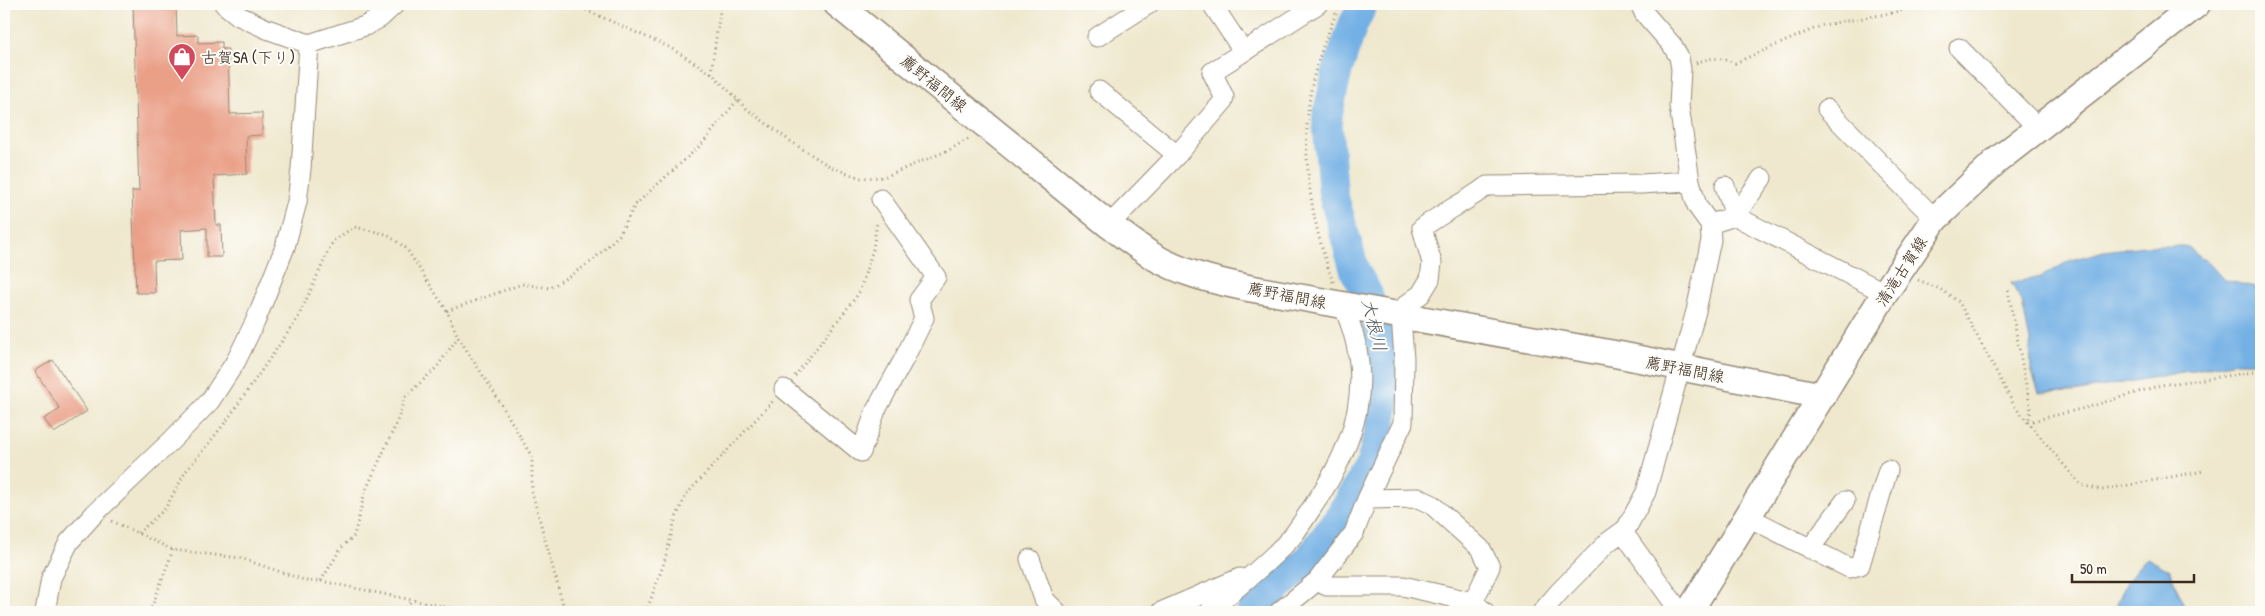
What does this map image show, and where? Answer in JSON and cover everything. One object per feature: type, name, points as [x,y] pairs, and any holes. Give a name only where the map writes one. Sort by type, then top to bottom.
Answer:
[{"type":"main road","name":"薦野福間線","points":[[837,4],[1110,225],[1152,256],[1188,272],[1212,280],[1248,288],[1823,396]]},
{"type":"main road","name":"清滝古賀線","points":[[1689,612],[1892,283],[1935,218],[1995,162],[2197,4]]},
{"type":"street","points":[[224,4],[240,16],[267,29],[309,44],[365,26],[380,18],[395,4]]},
{"type":"street","points":[[1097,37],[1149,4]]},
{"type":"street","points":[[1212,4],[1243,51]]},
{"type":"street","points":[[1110,225],[1177,155],[1222,103],[1224,97],[1212,72],[1318,4]]},
{"type":"street","points":[[1542,612],[1594,556],[1626,529],[1646,492],[1696,311],[1710,240],[1710,224],[1697,206],[1690,181],[1679,106],[1682,69],[1679,57],[1672,44],[1644,13],[1640,4]]},
{"type":"street","points":[[45,612],[51,578],[60,556],[69,542],[95,513],[210,401],[236,362],[255,322],[285,247],[297,202],[309,44]]},
{"type":"street","points":[[1959,48],[2038,128]]},
{"type":"street","points":[[1098,91],[1177,155]]},
{"type":"street","points":[[1827,109],[1935,218]]},
{"type":"street","points":[[1710,224],[1735,216],[1762,178]]},
{"type":"street","points":[[1279,612],[1317,581],[1354,534],[1367,499],[1403,423],[1404,359],[1394,315],[1421,294],[1430,279],[1432,263],[1422,228],[1439,215],[1467,202],[1487,186],[1640,184],[1690,181]]},
{"type":"street","points":[[1725,186],[1735,216],[1892,283]]},
{"type":"street","points":[[784,389],[861,452],[876,410],[924,318],[919,300],[936,277],[881,199]]},
{"type":"street","points":[[1209,612],[1255,572],[1291,537],[1341,462],[1352,435],[1360,397],[1359,362],[1349,320],[1343,306]]},
{"type":"street","points":[[1748,517],[1848,568],[1860,565],[1888,470]]},
{"type":"street","points":[[1317,581],[1327,586],[1402,586],[1479,607],[1490,567],[1481,549],[1431,504],[1418,498],[1367,499]]},
{"type":"street","points":[[1810,549],[1845,501]]},
{"type":"street","points":[[1622,532],[1680,612]]},
{"type":"street","points":[[1030,559],[1044,599],[1057,612]]},
{"type":"street","points":[[1161,612],[1255,572]]},
{"type":"path","points":[[572,4],[669,47],[711,73],[748,110],[793,143],[831,167],[860,178],[884,177],[949,150],[988,127]]},
{"type":"path","points":[[711,73],[721,4]]},
{"type":"path","points":[[1340,4],[1321,55],[1311,90],[1306,158],[1319,233],[1328,268],[1343,306]]},
{"type":"path","points":[[1682,69],[1710,57],[1722,58],[1735,63],[1823,25],[1892,13],[1923,4]]},
{"type":"path","points":[[447,311],[522,284],[550,288],[591,262],[620,235],[635,204],[704,142],[738,99]]},
{"type":"path","points":[[138,533],[165,510],[186,471],[225,423],[298,318],[334,241],[354,227],[386,234],[406,248],[447,311],[458,337],[532,457],[532,492],[564,612]]},
{"type":"path","points":[[1892,283],[1940,289],[1959,302],[2015,407],[2081,485],[2102,490],[2203,471]]},
{"type":"path","points":[[2008,290],[2031,411],[2028,422]]},
{"type":"path","points":[[321,581],[341,548],[354,536],[365,492],[397,422],[405,397],[437,367],[458,337]]},
{"type":"path","points":[[2028,422],[2089,407],[2161,385],[2261,371]]},
{"type":"path","points":[[95,513],[173,550],[240,558],[307,581],[321,581],[470,612]]},
{"type":"path","points":[[150,612],[173,550]]},
{"type":"path","points":[[405,612],[411,600]]},
{"type":"water","points":[[2144,246],[2185,246],[2206,260],[2224,280],[2261,288],[2261,362],[2237,362],[2074,392],[2039,393],[2031,370],[2030,341],[2022,302],[2011,283],[2041,277],[2071,260],[2104,251]]},
{"type":"water","points":[[2147,558],[2169,570],[2188,612],[2115,612],[2127,583]]},
{"type":"building","name":"古賀SA (下り)","points":[[176,4],[177,36],[198,35],[198,43],[222,42],[222,49],[228,49],[230,114],[262,113],[262,135],[246,136],[247,174],[214,176],[216,225],[221,225],[222,257],[207,257],[207,228],[181,230],[182,260],[154,261],[155,293],[136,293],[132,191],[139,191],[133,5]]},
{"type":"building","points":[[53,360],[87,411],[54,433],[44,419],[60,409],[35,371]]},
{"type":"waterway","name":"大根川","points":[[1251,612],[1309,559],[1341,515],[1371,464],[1381,424],[1386,389],[1381,343],[1368,294],[1355,271],[1333,194],[1327,118],[1338,69],[1353,25],[1363,4]]},
{"type":"place","name":"古賀SA (下り)","points":[[182,81]]}]
